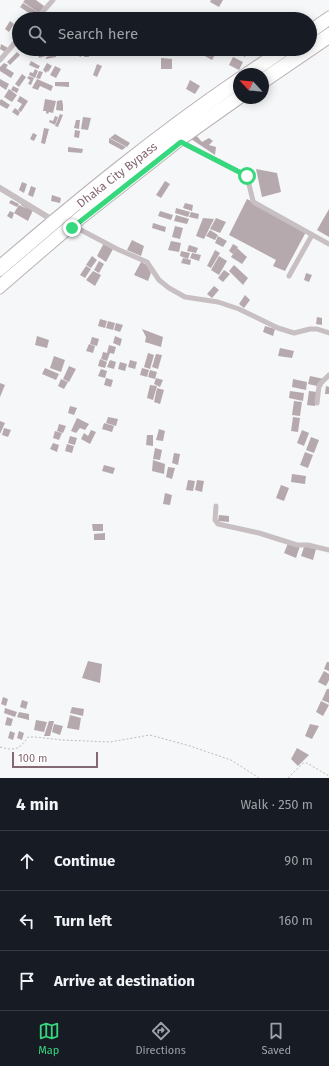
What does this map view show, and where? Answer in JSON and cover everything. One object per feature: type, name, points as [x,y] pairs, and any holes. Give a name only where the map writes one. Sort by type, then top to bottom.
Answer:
[{"type":"highway","points":[[317,30],[329,21]]},
{"type":"highway","points":[[317,40],[329,32]]},
{"type":"highway","points":[[262,68],[279,56]]},
{"type":"highway","points":[[269,73],[294,56]]},
{"type":"highway","name":"Dhaka City Bypass","points":[[0,272],[90,195],[172,132],[233,88]]},
{"type":"highway","points":[[0,283],[100,198],[177,137],[233,98]]},
{"type":"main road","points":[[317,23],[329,15]]},
{"type":"main road","points":[[317,48],[329,40]]},
{"type":"main road","points":[[251,68],[269,56]]},
{"type":"main road","points":[[269,81],[306,56]]},
{"type":"main road","points":[[0,263],[88,188],[168,126],[233,80]]},
{"type":"main road","points":[[0,290],[72,228],[181,142],[235,104]]},
{"type":"street","points":[[42,12],[53,0]]},
{"type":"street","points":[[0,60],[12,46]]},
{"type":"street","points":[[181,142],[247,176],[252,201],[329,244]]},
{"type":"street","points":[[0,188],[51,219]]},
{"type":"street","points":[[72,228],[79,229],[117,249],[147,262],[159,280],[169,288],[185,297],[218,302],[232,306],[294,334],[310,329],[329,333]]},
{"type":"street","points":[[289,276],[312,235]]},
{"type":"street","points":[[317,403],[319,386],[329,375]]},
{"type":"street","points":[[216,506],[215,520],[218,524],[260,533],[297,544],[329,550]]},
{"type":"path","points":[[0,747],[11,750],[19,748],[28,737],[110,742],[150,735],[190,746],[231,760],[259,778]]},
{"type":"path","points":[[288,778],[303,763],[308,763],[329,776]]},
{"type":"building","points":[[25,0],[36,0],[44,6],[40,12],[38,12],[23,2]]},
{"type":"building","points":[[211,0],[223,0],[219,7],[210,2]]},
{"type":"building","points":[[23,3],[37,12],[27,12],[20,7]]},
{"type":"building","points":[[10,21],[12,22],[12,27],[9,32],[5,29]]},
{"type":"building","points":[[1,44],[8,48],[5,52],[0,49]]},
{"type":"building","points":[[13,56],[19,56],[10,65],[7,62]]},
{"type":"building","points":[[49,56],[56,56],[46,59],[46,57]]},
{"type":"building","points":[[205,56],[214,56],[212,60]]},
{"type":"building","points":[[233,57],[243,62],[240,68],[235,68],[229,65]]},
{"type":"building","points":[[161,58],[172,59],[172,69],[161,69]]},
{"type":"building","points":[[31,61],[40,66],[38,69],[29,65]]},
{"type":"building","points":[[4,63],[8,65],[6,68],[14,73],[11,78],[0,71],[0,67]]},
{"type":"building","points":[[47,63],[52,66],[46,73],[43,70]]},
{"type":"building","points":[[97,64],[102,66],[97,77],[93,75]]},
{"type":"building","points":[[55,66],[61,69],[56,78],[50,75]]},
{"type":"building","points":[[35,69],[38,71],[35,78],[29,75],[30,72],[33,73]]},
{"type":"building","points":[[39,71],[43,72],[40,79],[36,78]]},
{"type":"building","points":[[22,74],[26,77],[19,87],[15,84]]},
{"type":"building","points":[[29,76],[34,78],[31,85],[28,84],[30,80],[27,78]]},
{"type":"building","points":[[0,79],[9,84],[6,90],[0,86]]},
{"type":"building","points":[[37,79],[53,86],[51,91],[40,86],[38,90],[32,88]]},
{"type":"building","points":[[190,80],[200,86],[195,94],[186,89]]},
{"type":"building","points":[[55,82],[69,82],[69,87],[55,86]]},
{"type":"building","points":[[13,86],[19,89],[17,93],[11,90]]},
{"type":"building","points":[[9,89],[17,95],[12,102],[4,97]]},
{"type":"building","points":[[20,96],[28,101],[21,112],[18,110],[22,104],[17,101]]},
{"type":"building","points":[[1,99],[10,105],[7,109],[0,105]]},
{"type":"building","points":[[45,99],[56,101],[53,113],[49,112],[48,114],[46,111],[43,111]]},
{"type":"building","points":[[62,100],[63,111],[56,110],[57,101]]},
{"type":"building","points":[[15,108],[20,112],[18,116],[12,112]]},
{"type":"building","points":[[60,114],[63,115],[58,127],[55,126]]},
{"type":"building","points":[[55,116],[58,117],[55,125],[49,122],[50,120],[53,121]]},
{"type":"building","points":[[83,117],[91,118],[88,130],[81,129]]},
{"type":"building","points":[[76,120],[80,120],[79,129],[74,128]]},
{"type":"building","points":[[44,128],[49,129],[45,144],[41,143]]},
{"type":"building","points":[[75,130],[80,131],[79,138],[74,137]]},
{"type":"building","points":[[33,133],[37,135],[34,141],[30,139]]},
{"type":"building","points":[[115,134],[130,143],[127,147],[110,138]]},
{"type":"building","points":[[195,134],[202,142],[209,138],[213,141],[209,145],[216,147],[215,155],[191,139]]},
{"type":"building","points":[[109,138],[126,147],[122,150],[109,143]]},
{"type":"building","points":[[68,147],[83,149],[82,153],[68,152]]},
{"type":"building","points":[[256,169],[277,173],[281,192],[262,197]]},
{"type":"building","points":[[165,181],[170,184],[161,198],[156,195]]},
{"type":"building","points":[[22,182],[27,184],[24,193],[19,190]]},
{"type":"building","points":[[31,186],[36,188],[33,197],[28,195]]},
{"type":"building","points":[[52,195],[61,198],[60,203],[51,201]]},
{"type":"building","points":[[247,199],[307,230],[285,271],[273,266],[276,260],[229,235]]},
{"type":"building","points":[[11,200],[19,204],[17,207],[9,203]]},
{"type":"building","points":[[22,201],[34,208],[28,221],[14,213],[19,205],[27,209],[21,205]]},
{"type":"building","points":[[185,203],[193,205],[192,211],[183,208]]},
{"type":"building","points":[[176,208],[190,212],[188,217],[175,213]]},
{"type":"building","points":[[329,209],[329,237],[317,230]]},
{"type":"building","points":[[10,211],[14,213],[12,219],[7,216]]},
{"type":"building","points":[[160,211],[173,215],[171,220],[158,216]]},
{"type":"building","points":[[191,212],[199,214],[198,219],[189,217]]},
{"type":"building","points":[[176,215],[189,219],[187,224],[174,221]]},
{"type":"building","points":[[203,218],[214,219],[204,239],[196,236]]},
{"type":"building","points":[[216,218],[226,222],[220,233],[210,229]]},
{"type":"building","points":[[153,223],[166,227],[165,232],[152,228]]},
{"type":"building","points":[[175,226],[183,228],[180,239],[172,237]]},
{"type":"building","points":[[210,230],[218,235],[215,240],[206,236]]},
{"type":"building","points":[[218,236],[227,241],[223,247],[215,243]]},
{"type":"building","points":[[132,240],[144,246],[141,256],[127,250]]},
{"type":"building","points":[[171,241],[181,243],[179,252],[168,250]]},
{"type":"building","points":[[104,243],[113,249],[106,262],[97,256]]},
{"type":"building","points":[[233,244],[238,247],[233,254],[229,251]]},
{"type":"building","points":[[189,245],[198,248],[196,253],[187,251]]},
{"type":"building","points":[[237,248],[247,257],[242,264],[231,257]]},
{"type":"building","points":[[215,250],[220,253],[211,268],[207,266]]},
{"type":"building","points":[[181,251],[190,253],[188,259],[180,256]]},
{"type":"building","points":[[192,253],[201,255],[199,261],[190,258]]},
{"type":"building","points":[[92,256],[97,260],[91,268],[86,265]]},
{"type":"building","points":[[219,256],[227,261],[219,275],[211,270]]},
{"type":"building","points":[[183,258],[191,260],[190,265],[181,263]]},
{"type":"building","points":[[99,261],[104,264],[99,273],[94,270]]},
{"type":"building","points":[[141,262],[147,265],[151,273],[148,281],[134,275]]},
{"type":"building","points":[[234,265],[248,278],[243,285],[229,271]]},
{"type":"building","points":[[86,266],[91,269],[85,278],[80,275]]},
{"type":"building","points":[[224,270],[230,274],[223,282],[218,278]]},
{"type":"building","points":[[93,271],[101,275],[95,286],[86,280]]},
{"type":"building","points":[[306,273],[312,275],[309,282],[304,280]]},
{"type":"building","points":[[214,286],[219,290],[212,298],[207,294]]},
{"type":"building","points":[[245,295],[250,300],[244,308],[239,304]]},
{"type":"building","points":[[317,317],[322,318],[322,325],[316,324]]},
{"type":"building","points":[[100,319],[107,321],[105,328],[98,326]]},
{"type":"building","points":[[108,321],[115,323],[113,330],[106,328]]},
{"type":"building","points":[[116,323],[123,325],[120,332],[114,330]]},
{"type":"building","points":[[265,326],[275,329],[273,336],[263,332]]},
{"type":"building","points":[[142,329],[163,337],[161,347],[145,342],[146,337]]},
{"type":"building","points":[[37,336],[49,340],[47,348],[35,345]]},
{"type":"building","points":[[115,336],[122,339],[120,346],[113,343]]},
{"type":"building","points":[[92,337],[99,339],[97,346],[90,344]]},
{"type":"building","points":[[89,344],[95,346],[93,353],[86,351]]},
{"type":"building","points":[[109,345],[116,347],[114,354],[110,353],[107,361],[101,359],[103,352],[107,353]]},
{"type":"building","points":[[280,348],[294,351],[292,358],[278,356]]},
{"type":"building","points":[[148,353],[154,355],[150,369],[144,367]]},
{"type":"building","points":[[156,354],[162,355],[158,369],[152,367]]},
{"type":"building","points":[[54,356],[65,360],[61,372],[50,368]]},
{"type":"building","points":[[100,359],[107,362],[105,368],[98,366]]},
{"type":"building","points":[[110,360],[116,362],[114,369],[107,367]]},
{"type":"building","points":[[130,360],[137,362],[135,369],[128,367]]},
{"type":"building","points":[[120,362],[127,364],[125,371],[118,369]]},
{"type":"building","points":[[69,366],[76,369],[69,382],[63,379]]},
{"type":"building","points":[[45,368],[59,374],[56,380],[42,374]]},
{"type":"building","points":[[142,368],[149,370],[147,377],[140,375]]},
{"type":"building","points":[[101,369],[107,371],[105,378],[98,376]]},
{"type":"building","points":[[150,370],[157,372],[155,379],[148,377]]},
{"type":"building","points":[[310,376],[324,379],[322,387],[308,384]]},
{"type":"building","points":[[106,378],[113,380],[111,387],[104,385]]},
{"type":"building","points":[[156,378],[163,380],[160,387],[154,384]]},
{"type":"building","points":[[61,379],[68,382],[64,389],[58,386]]},
{"type":"building","points":[[293,379],[307,382],[306,390],[292,387]]},
{"type":"building","points":[[0,383],[5,385],[0,397]]},
{"type":"building","points":[[150,385],[157,386],[153,400],[147,398]]},
{"type":"building","points":[[326,386],[329,387],[329,394],[325,394]]},
{"type":"building","points":[[157,388],[164,390],[160,404],[154,402]]},
{"type":"building","points":[[290,391],[304,393],[303,401],[289,398]]},
{"type":"building","points":[[309,391],[317,392],[315,406],[307,405]]},
{"type":"building","points":[[294,401],[302,402],[300,416],[292,415]]},
{"type":"building","points":[[70,406],[77,408],[74,415],[68,413]]},
{"type":"building","points":[[108,417],[118,419],[116,426],[106,423]]},
{"type":"building","points":[[293,417],[300,418],[298,432],[291,431]]},
{"type":"building","points":[[77,418],[89,424],[85,430],[80,428],[76,433],[71,431]]},
{"type":"building","points":[[0,421],[5,423],[0,434]]},
{"type":"building","points":[[104,423],[114,426],[112,432],[102,429]]},
{"type":"building","points":[[59,424],[66,426],[63,433],[57,431]]},
{"type":"building","points":[[4,428],[11,430],[8,437],[2,435]]},
{"type":"building","points":[[159,429],[165,431],[163,441],[156,440]]},
{"type":"building","points":[[91,430],[96,432],[90,444],[81,439],[84,433],[88,436]]},
{"type":"building","points":[[302,430],[309,433],[304,446],[297,443]]},
{"type":"building","points":[[55,431],[62,433],[59,440],[53,438]]},
{"type":"building","points":[[147,435],[153,435],[153,446],[146,445]]},
{"type":"building","points":[[70,436],[77,438],[75,445],[68,443]]},
{"type":"building","points":[[311,437],[319,440],[314,453],[306,450]]},
{"type":"building","points":[[53,443],[59,445],[57,452],[50,449]]},
{"type":"building","points":[[67,444],[74,446],[72,453],[65,451]]},
{"type":"building","points":[[155,448],[162,450],[160,460],[153,459]]},
{"type":"building","points":[[305,452],[313,455],[308,468],[300,465]]},
{"type":"building","points":[[174,453],[180,454],[178,465],[172,463]]},
{"type":"building","points":[[153,460],[165,464],[164,474],[152,471]]},
{"type":"building","points":[[104,465],[115,468],[113,474],[102,471]]},
{"type":"building","points":[[168,467],[175,468],[172,479],[166,477]]},
{"type":"building","points":[[292,474],[306,476],[305,484],[291,482]]},
{"type":"building","points":[[188,480],[195,481],[193,491],[186,490]]},
{"type":"building","points":[[197,480],[204,481],[202,492],[195,490]]},
{"type":"building","points":[[281,485],[289,488],[284,501],[276,498]]},
{"type":"building","points":[[165,493],[172,495],[170,505],[163,504]]},
{"type":"building","points":[[219,515],[229,516],[229,522],[218,521]]},
{"type":"building","points":[[92,524],[103,524],[103,531],[93,531]]},
{"type":"building","points":[[105,533],[105,540],[94,540],[94,534]]},
{"type":"building","points":[[289,541],[300,546],[296,558],[284,553]]},
{"type":"building","points":[[305,544],[316,549],[313,560],[301,556]]},
{"type":"building","points":[[88,661],[102,664],[100,683],[82,678]]},
{"type":"building","points":[[327,662],[329,662],[329,671],[324,669]]},
{"type":"building","points":[[324,671],[329,674],[329,680],[326,686],[318,682]]},
{"type":"building","points":[[327,689],[329,689],[329,703],[322,700]]},
{"type":"building","points":[[3,697],[8,699],[6,706],[1,704]]},
{"type":"building","points":[[22,700],[28,702],[26,709],[20,707]]},
{"type":"building","points":[[321,701],[329,705],[323,716],[316,712]]},
{"type":"building","points":[[72,707],[84,709],[83,716],[70,713]]},
{"type":"building","points":[[5,708],[17,712],[15,717],[4,713]]},
{"type":"building","points":[[19,712],[29,714],[29,720],[17,717]]},
{"type":"building","points":[[70,715],[81,718],[79,730],[67,728]]},
{"type":"building","points":[[7,717],[13,719],[11,726],[5,725]]},
{"type":"building","points":[[36,720],[47,722],[44,732],[34,730]]},
{"type":"building","points":[[49,721],[54,721],[50,736],[44,736]]},
{"type":"building","points":[[54,724],[63,726],[60,735],[52,732]]},
{"type":"building","points":[[310,724],[319,726],[312,739],[305,736]]},
{"type":"building","points":[[10,731],[15,733],[13,740],[8,738]]},
{"type":"building","points":[[19,731],[24,733],[22,740],[17,738]]},
{"type":"building","points":[[297,748],[309,755],[298,766],[291,759]]},
{"type":"route","points":[[72,228],[181,142],[247,176]]}]
